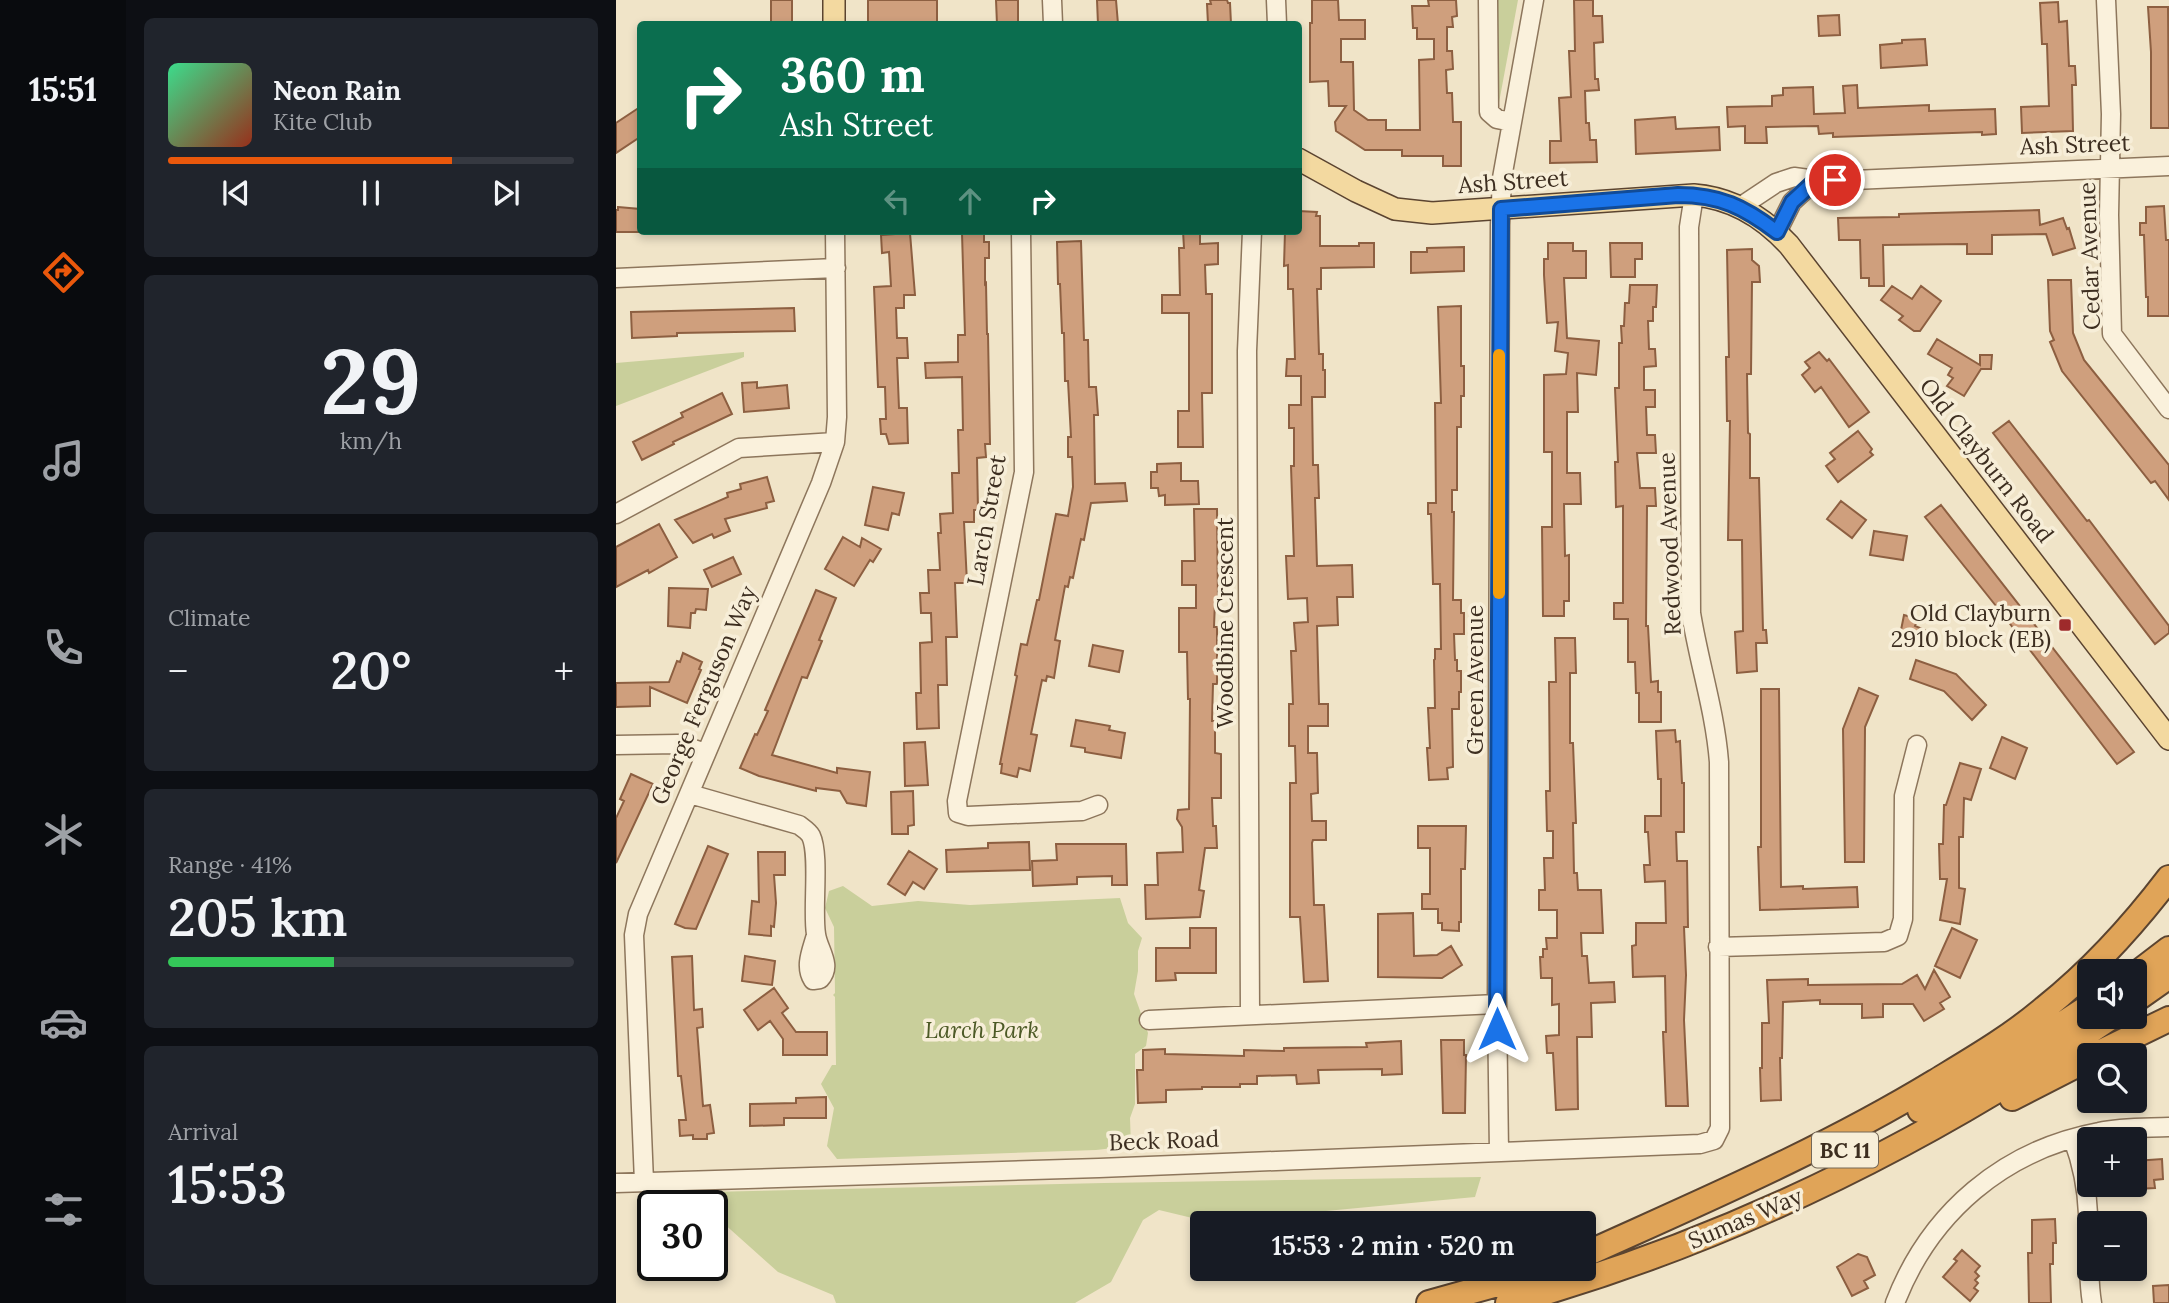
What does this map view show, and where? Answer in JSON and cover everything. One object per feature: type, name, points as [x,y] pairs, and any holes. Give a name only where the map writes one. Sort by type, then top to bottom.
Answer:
[{"type":"highway","points":[[1596,1251],[1838,1137],[1889,1110],[1987,1051],[2072,986],[2169,878]]},
{"type":"highway","points":[[2147,966],[2169,950]]},
{"type":"highway","points":[[2147,992],[2169,976]]},
{"type":"highway","name":"Sumas Way","points":[[1596,1253],[1738,1199],[1882,1132],[2003,1063],[2077,1015]]},
{"type":"highway","points":[[2120,1043],[2169,1019]]},
{"type":"highway","name":"Sumas Way","points":[[1508,1303],[1604,1274],[1683,1245],[1807,1192],[1935,1127],[2092,1029]]},
{"type":"highway","points":[[1683,1245],[1727,1234],[1860,1180],[2077,1065]]},
{"type":"highway","points":[[1429,1303],[1508,1281]]},
{"type":"main road","points":[[834,0],[834,21]]},
{"type":"main road","name":"Ash Street","points":[[1302,161],[1395,209],[1432,213],[1694,195],[1719,199],[1749,212]]},
{"type":"main road","name":"Old Clayburn Road","points":[[1749,212],[1777,232],[1806,267],[2169,739]]},
{"type":"street","points":[[1052,0],[1053,21]]},
{"type":"street","points":[[1276,0],[1277,21]]},
{"type":"street","points":[[1488,0],[1489,112],[1497,119],[1512,122]]},
{"type":"street","name":"Green Avenue","points":[[1499,1152],[1497,1004],[1501,209],[1502,178],[1534,0]]},
{"type":"street","name":"Cedar Avenue","points":[[2106,0],[2111,114],[2109,215],[2112,334],[2169,409]]},
{"type":"street","name":"Ash Street","points":[[1749,212],[1776,183],[1794,177],[1816,180],[2169,166]]},
{"type":"street","points":[[1777,232],[1792,202],[1816,180]]},
{"type":"street","name":"Redwood Avenue","points":[[1694,195],[1689,227],[1691,613],[1717,730],[1719,762],[1720,1128],[1714,1140]]},
{"type":"street","name":"George Ferguson Way","points":[[644,1182],[626,956],[638,914],[821,483],[835,442],[835,235]]},
{"type":"street","name":"Larch Street","points":[[1021,235],[1024,472],[957,801],[958,813],[968,816],[1082,811],[1098,805]]},
{"type":"street","name":"Woodbine Crescent","points":[[1250,1016],[1247,351],[1252,235]]},
{"type":"street","points":[[616,278],[836,268]]},
{"type":"street","points":[[616,514],[739,448],[835,442]]},
{"type":"street","points":[[616,745],[678,744],[706,753]]},
{"type":"street","points":[[1718,947],[1884,942],[1898,936],[1903,919],[1904,796],[1917,745]]},
{"type":"street","points":[[690,793],[799,825],[811,835],[814,851],[816,935],[825,961]]},
{"type":"street","points":[[1149,1020],[1497,1004]]},
{"type":"street","points":[[1895,1303],[1908,1272],[1941,1222],[1963,1199],[2020,1159],[2037,1150],[2073,1139],[2125,1128],[2169,1127]]},
{"type":"street","points":[[2073,1139],[2085,1182],[2089,1288],[2092,1303]]},
{"type":"street","name":"Beck Road","points":[[616,1183],[1499,1152],[1699,1144],[1714,1140]]},
{"type":"green space","points":[[1498,0],[1518,0],[1498,108]]},
{"type":"green space","points":[[744,352],[744,357],[616,406],[616,363]]},
{"type":"green space","name":"Larch Park","points":[[843,886],[872,906],[918,901],[970,905],[1120,898],[1128,923],[1142,938],[1138,951],[1134,994],[1148,1033],[1146,1046],[1135,1054],[1135,1104],[1130,1118],[1131,1146],[1096,1150],[837,1159],[827,1146],[834,1108],[821,1084],[832,1065],[836,1065],[834,927],[825,908],[829,891]]},
{"type":"green space","points":[[1481,1177],[1475,1197],[1326,1211],[1190,1211],[1190,1217],[1159,1210],[1143,1220],[1111,1282],[1075,1303],[836,1303],[833,1295],[778,1272],[728,1227],[728,1192]]},
{"type":"building","points":[[771,0],[792,0],[792,21],[771,21]]},
{"type":"building","points":[[868,0],[937,0],[937,21],[868,21]]},
{"type":"building","points":[[996,0],[1018,0],[1018,21],[997,21]]},
{"type":"building","points":[[1097,0],[1116,0],[1118,21],[1098,21]]},
{"type":"building","points":[[1210,0],[1227,0],[1230,3],[1231,21],[1208,21],[1207,4],[1211,4]]},
{"type":"building","points":[[1312,0],[1338,0],[1339,20],[1365,20],[1365,39],[1341,39],[1341,62],[1353,62],[1354,110],[1368,120],[1386,120],[1386,130],[1420,130],[1419,60],[1434,59],[1434,39],[1417,39],[1417,28],[1413,28],[1412,6],[1429,6],[1428,0],[1456,0],[1457,16],[1452,17],[1453,27],[1447,27],[1447,51],[1452,51],[1453,69],[1446,70],[1447,93],[1452,93],[1453,122],[1461,122],[1461,166],[1443,166],[1443,156],[1402,156],[1402,150],[1365,150],[1336,131],[1335,122],[1346,106],[1329,106],[1328,81],[1310,82]]},
{"type":"building","points":[[1574,0],[1593,0],[1593,16],[1602,16],[1603,42],[1594,43],[1595,79],[1598,79],[1599,90],[1585,91],[1586,123],[1589,123],[1590,140],[1596,140],[1597,162],[1550,163],[1550,141],[1561,141],[1559,98],[1571,97],[1569,51],[1575,51]]},
{"type":"building","points":[[2058,2],[2059,22],[2067,21],[2069,66],[2075,66],[2076,85],[2072,85],[2073,131],[2022,133],[2021,107],[2049,106],[2047,44],[2042,44],[2040,3]]},
{"type":"building","points":[[2148,7],[2168,7],[2169,128],[2151,128]]},
{"type":"building","points":[[1839,15],[1840,35],[1819,36],[1818,16]]},
{"type":"building","points":[[1925,39],[1927,65],[1881,68],[1880,45]]},
{"type":"building","points":[[1857,85],[1858,108],[1929,105],[1929,111],[1995,109],[1996,134],[1982,135],[1982,132],[1833,137],[1833,133],[1819,134],[1818,126],[1766,127],[1767,143],[1745,143],[1745,126],[1728,127],[1727,107],[1772,106],[1772,96],[1783,95],[1783,88],[1813,87],[1814,114],[1845,113],[1843,86]]},
{"type":"building","points":[[637,109],[637,139],[616,153],[616,123]]},
{"type":"building","points":[[1675,117],[1676,129],[1719,127],[1720,150],[1636,154],[1635,120]]},
{"type":"building","points":[[2164,206],[2166,240],[2169,240],[2169,316],[2148,316],[2144,235],[2140,235],[2140,223],[2146,223],[2146,207]]},
{"type":"building","points":[[618,207],[637,209],[637,232],[616,232]]},
{"type":"building","points":[[2039,210],[2040,225],[2063,218],[2075,248],[2053,255],[2046,234],[1992,235],[1992,254],[1967,254],[1967,244],[1883,245],[1884,286],[1869,286],[1869,278],[1861,278],[1860,240],[1839,240],[1838,218]]},
{"type":"building","points":[[1302,211],[1317,212],[1316,216],[1320,216],[1320,246],[1359,246],[1359,243],[1374,243],[1374,267],[1321,268],[1321,289],[1317,289],[1319,354],[1323,354],[1325,397],[1312,397],[1313,465],[1318,465],[1319,498],[1315,498],[1317,566],[1352,565],[1353,597],[1337,597],[1338,625],[1317,626],[1319,704],[1328,704],[1328,726],[1308,726],[1308,753],[1317,753],[1318,793],[1311,794],[1312,821],[1326,821],[1326,840],[1313,840],[1312,843],[1314,905],[1324,905],[1328,981],[1304,982],[1300,917],[1290,917],[1290,783],[1296,783],[1295,746],[1289,746],[1289,704],[1293,704],[1291,651],[1296,651],[1294,623],[1308,622],[1307,598],[1288,599],[1286,556],[1294,556],[1291,466],[1294,466],[1294,428],[1289,428],[1289,405],[1301,405],[1301,376],[1286,376],[1287,359],[1295,359],[1293,289],[1288,289],[1288,265],[1284,266],[1285,235],[1302,235]]},
{"type":"building","points":[[881,235],[910,235],[915,295],[904,295],[904,308],[896,308],[897,338],[907,338],[908,358],[897,358],[899,408],[907,408],[908,443],[889,444],[886,434],[881,434],[880,419],[886,419],[885,387],[878,387],[874,287],[891,286],[889,252],[882,253]]},
{"type":"building","points":[[962,235],[984,235],[984,242],[989,242],[989,258],[985,258],[985,284],[990,444],[985,444],[986,457],[977,458],[978,510],[974,510],[974,522],[964,522],[967,583],[955,583],[957,637],[946,637],[947,685],[938,685],[939,728],[917,729],[916,693],[921,693],[920,643],[932,642],[931,613],[921,613],[920,593],[929,593],[928,570],[940,570],[940,514],[953,513],[952,473],[959,473],[958,430],[963,430],[962,377],[926,378],[925,363],[958,362],[958,335],[965,335]]},
{"type":"building","points":[[1183,235],[1200,235],[1200,244],[1218,243],[1218,264],[1205,265],[1206,294],[1212,294],[1212,393],[1202,393],[1203,447],[1178,447],[1178,411],[1189,411],[1189,313],[1162,313],[1162,295],[1180,295],[1179,248],[1184,248]]},
{"type":"building","points":[[1081,241],[1084,340],[1088,340],[1089,387],[1096,387],[1098,415],[1094,415],[1095,484],[1125,483],[1127,501],[1091,503],[1073,578],[1070,577],[1068,587],[1065,586],[1055,640],[1060,641],[1054,678],[1047,676],[1046,681],[1042,680],[1031,734],[1037,735],[1030,771],[1019,768],[1017,777],[1001,773],[1000,764],[1017,676],[1015,675],[1021,644],[1027,645],[1039,600],[1056,514],[1068,516],[1073,487],[1072,457],[1068,457],[1068,437],[1071,437],[1057,242]]},
{"type":"building","points":[[1548,243],[1573,243],[1573,251],[1586,251],[1586,278],[1564,278],[1567,338],[1599,341],[1596,375],[1577,373],[1578,412],[1567,412],[1567,473],[1580,473],[1581,504],[1564,504],[1565,556],[1569,555],[1569,601],[1564,601],[1564,616],[1543,616],[1542,527],[1552,527],[1552,452],[1544,452],[1544,375],[1566,374],[1568,353],[1555,351],[1558,322],[1547,323],[1544,259],[1548,259]]},
{"type":"building","points":[[1610,243],[1642,243],[1642,259],[1635,259],[1635,277],[1611,277]]},
{"type":"building","points":[[1464,247],[1464,271],[1411,273],[1411,252],[1427,252],[1427,248]]},
{"type":"building","points":[[1752,249],[1752,260],[1759,266],[1760,282],[1752,282],[1751,374],[1747,374],[1748,433],[1750,478],[1759,478],[1763,630],[1766,630],[1767,643],[1756,643],[1757,671],[1737,673],[1735,632],[1743,631],[1742,540],[1728,540],[1730,421],[1727,421],[1727,250]]},
{"type":"building","points":[[2048,280],[2071,280],[2073,333],[2084,360],[2169,465],[2169,500],[2155,481],[2151,483],[2062,371],[2050,342],[2054,340],[2050,331]]},
{"type":"building","points":[[1630,285],[1657,285],[1653,321],[1648,321],[1649,349],[1655,349],[1656,366],[1644,367],[1644,390],[1655,390],[1655,407],[1646,407],[1647,435],[1655,435],[1656,453],[1637,453],[1640,488],[1655,488],[1656,506],[1647,506],[1646,626],[1651,682],[1658,681],[1658,692],[1661,692],[1661,722],[1639,722],[1635,662],[1628,662],[1628,619],[1614,619],[1614,603],[1623,603],[1623,506],[1616,507],[1615,462],[1618,462],[1615,388],[1619,388],[1619,343],[1622,343],[1621,326],[1624,326],[1625,303],[1629,303]]},
{"type":"building","points":[[1892,286],[1912,299],[1921,286],[1941,301],[1920,331],[1914,331],[1899,320],[1903,316],[1881,300]]},
{"type":"building","points":[[1461,306],[1464,396],[1461,396],[1461,427],[1457,427],[1457,490],[1452,490],[1452,512],[1453,600],[1461,600],[1461,613],[1464,613],[1464,634],[1454,634],[1457,671],[1461,671],[1461,692],[1459,709],[1452,709],[1453,767],[1447,768],[1448,779],[1429,780],[1428,708],[1435,708],[1435,649],[1441,649],[1440,584],[1433,584],[1431,514],[1428,514],[1428,503],[1436,503],[1435,403],[1441,403],[1438,307]]},
{"type":"building","points":[[794,308],[795,331],[677,333],[677,336],[632,338],[631,312]]},
{"type":"building","points":[[1937,339],[1980,365],[1980,355],[1992,355],[1991,369],[1981,369],[1964,396],[1947,386],[1953,378],[1948,375],[1952,368],[1928,354]]},
{"type":"building","points":[[1819,352],[1827,361],[1829,359],[1869,412],[1849,427],[1821,387],[1815,392],[1802,375],[1810,368],[1805,362]]},
{"type":"building","points":[[757,382],[757,388],[787,385],[789,408],[744,412],[742,383]]},
{"type":"building","points":[[722,393],[732,414],[642,460],[633,442],[683,417],[681,413]]},
{"type":"building","points":[[2009,421],[2087,521],[2089,520],[2169,626],[2169,633],[2155,644],[1993,433]]},
{"type":"building","points":[[1858,431],[1872,449],[1870,452],[1873,455],[1838,482],[1826,466],[1835,459],[1830,453]]},
{"type":"building","points":[[1181,463],[1181,481],[1198,481],[1199,504],[1165,505],[1165,495],[1159,496],[1158,488],[1151,488],[1151,472],[1157,472],[1157,464]]},
{"type":"building","points":[[767,477],[774,501],[766,503],[767,508],[725,519],[730,531],[714,538],[712,534],[693,543],[675,520],[728,497],[727,493],[741,489],[740,484]]},
{"type":"building","points":[[873,487],[904,493],[899,515],[892,513],[888,530],[865,525]]},
{"type":"building","points":[[1841,501],[1866,520],[1852,538],[1827,519]]},
{"type":"building","points":[[1941,505],[2134,752],[2117,764],[1925,517]]},
{"type":"building","points":[[1194,509],[1217,509],[1218,601],[1215,601],[1214,627],[1217,627],[1217,684],[1213,684],[1212,721],[1215,721],[1215,753],[1221,754],[1221,798],[1212,798],[1217,848],[1205,848],[1199,890],[1204,891],[1200,917],[1146,919],[1145,885],[1158,885],[1157,853],[1183,852],[1178,810],[1189,809],[1190,699],[1187,652],[1179,652],[1179,608],[1196,608],[1196,585],[1182,585],[1182,561],[1195,561]]},
{"type":"building","points":[[659,524],[677,557],[616,587],[616,547]]},
{"type":"building","points":[[1874,531],[1907,536],[1903,560],[1870,555]]},
{"type":"building","points":[[843,537],[860,547],[862,538],[881,549],[873,562],[870,560],[854,586],[825,569]]},
{"type":"building","points":[[733,557],[741,574],[712,587],[704,570]]},
{"type":"building","points":[[669,588],[708,589],[706,610],[696,609],[695,613],[691,613],[690,628],[668,626]]},
{"type":"building","points":[[816,590],[836,598],[807,678],[802,677],[772,755],[837,773],[837,768],[870,772],[866,806],[847,803],[840,791],[816,788],[816,791],[759,776],[740,768],[768,711],[765,710]]},
{"type":"building","points":[[1904,615],[1918,619],[1915,626],[1925,630],[1921,642],[1900,635]]},
{"type":"building","points":[[1555,638],[1575,638],[1576,673],[1570,673],[1570,743],[1573,743],[1576,823],[1573,823],[1574,873],[1577,873],[1578,890],[1601,890],[1603,933],[1581,933],[1582,956],[1587,956],[1589,983],[1614,982],[1615,1002],[1591,1003],[1592,1037],[1577,1037],[1578,1109],[1556,1110],[1553,1053],[1547,1053],[1546,1036],[1559,1035],[1559,1004],[1552,1005],[1552,978],[1541,978],[1540,957],[1543,957],[1543,949],[1547,949],[1546,938],[1557,938],[1557,910],[1539,910],[1539,890],[1545,890],[1544,858],[1553,858],[1553,831],[1547,831],[1546,791],[1550,791],[1549,682],[1556,682]]},
{"type":"building","points":[[1093,645],[1123,651],[1119,672],[1089,666]]},
{"type":"building","points":[[683,653],[702,662],[687,703],[650,687],[650,706],[616,707],[616,683],[669,682]]},
{"type":"building","points":[[1916,660],[1956,674],[1986,705],[1972,720],[1944,691],[1910,679]]},
{"type":"building","points":[[1859,688],[1878,696],[1865,727],[1864,862],[1845,862],[1843,729]]},
{"type":"building","points":[[1761,689],[1779,689],[1781,887],[1857,887],[1858,907],[1760,910],[1758,847],[1761,847]]},
{"type":"building","points":[[1076,720],[1110,726],[1109,730],[1125,733],[1121,758],[1085,752],[1085,748],[1071,746]]},
{"type":"building","points":[[1675,730],[1676,742],[1680,741],[1684,783],[1684,832],[1676,832],[1677,861],[1687,861],[1688,927],[1684,927],[1684,1020],[1688,1106],[1666,1106],[1663,1032],[1666,1032],[1665,976],[1633,977],[1632,946],[1636,945],[1636,923],[1666,923],[1665,881],[1645,882],[1644,865],[1650,865],[1645,816],[1661,816],[1661,779],[1658,779],[1656,731]]},
{"type":"building","points":[[2002,737],[2027,748],[2015,779],[1990,768]]},
{"type":"building","points":[[925,742],[928,785],[905,786],[904,743]]},
{"type":"building","points":[[1960,763],[1981,769],[1971,800],[1964,798],[1963,837],[1959,837],[1959,888],[1965,889],[1960,924],[1940,920],[1947,879],[1940,879],[1939,844],[1943,844],[1944,805]]},
{"type":"building","points":[[631,774],[653,784],[616,863],[616,818],[624,801],[620,799]]},
{"type":"building","points":[[913,791],[914,825],[908,826],[908,834],[892,834],[891,792]]},
{"type":"building","points":[[1418,826],[1466,826],[1465,869],[1461,869],[1459,931],[1442,930],[1442,923],[1438,923],[1438,909],[1422,909],[1422,894],[1430,894],[1430,848],[1418,848]]},
{"type":"building","points":[[1029,842],[1030,870],[947,872],[946,850],[988,848],[988,843]]},
{"type":"building","points":[[1056,844],[1126,844],[1127,885],[1112,885],[1112,876],[1077,877],[1077,884],[1033,886],[1032,861],[1057,860]]},
{"type":"building","points":[[708,846],[728,854],[696,929],[685,928],[675,924]]},
{"type":"building","points":[[909,851],[937,869],[924,889],[913,882],[905,895],[888,884]]},
{"type":"building","points":[[758,852],[785,852],[785,875],[774,875],[776,903],[771,936],[749,934],[752,901],[759,902]]},
{"type":"building","points":[[1413,913],[1414,956],[1437,955],[1451,946],[1462,965],[1442,978],[1378,977],[1378,914]]},
{"type":"building","points":[[1190,928],[1216,928],[1216,973],[1175,973],[1176,980],[1156,981],[1156,948],[1190,948]]},
{"type":"building","points":[[1952,928],[1977,940],[1960,978],[1935,966]]},
{"type":"building","points":[[692,956],[694,1010],[702,1009],[703,1027],[697,1028],[703,1106],[710,1105],[714,1133],[707,1134],[707,1139],[693,1139],[693,1135],[680,1136],[679,1120],[686,1120],[681,1076],[678,1076],[672,957]]},
{"type":"building","points":[[745,956],[775,961],[772,985],[742,981]]},
{"type":"building","points":[[1934,970],[1950,997],[1940,1003],[1944,1009],[1924,1021],[1913,1004],[1883,1004],[1883,1017],[1862,1018],[1862,1004],[1820,1004],[1820,1000],[1783,1002],[1781,1100],[1761,1101],[1762,1023],[1769,1023],[1767,980],[1808,979],[1808,985],[1902,984],[1917,975],[1925,989]]},
{"type":"building","points":[[774,988],[788,1008],[782,1013],[796,1032],[827,1032],[827,1055],[783,1055],[783,1039],[770,1021],[758,1030],[744,1010]]},
{"type":"building","points":[[1441,1040],[1464,1040],[1465,1113],[1443,1113]]},
{"type":"building","points":[[1401,1041],[1402,1074],[1382,1075],[1382,1069],[1318,1070],[1319,1083],[1297,1084],[1296,1075],[1257,1076],[1257,1084],[1166,1090],[1166,1102],[1138,1103],[1137,1070],[1143,1070],[1143,1050],[1165,1049],[1165,1054],[1244,1056],[1244,1050],[1367,1047],[1366,1043]]},
{"type":"building","points":[[826,1097],[826,1118],[784,1118],[784,1125],[750,1126],[750,1104],[796,1103],[796,1098]]},
{"type":"building","points":[[2162,1159],[2163,1179],[2154,1180],[2155,1188],[2147,1188],[2147,1160]]},
{"type":"building","points":[[2055,1219],[2056,1243],[2053,1243],[2053,1264],[2050,1264],[2051,1303],[2029,1303],[2028,1253],[2032,1253],[2032,1220]]},
{"type":"building","points":[[1962,1250],[1980,1266],[1975,1272],[1979,1276],[1975,1280],[1978,1283],[1974,1288],[1978,1291],[1970,1301],[1943,1277],[1957,1261],[1954,1259]]},
{"type":"building","points":[[1858,1254],[1867,1257],[1875,1275],[1864,1281],[1868,1288],[1852,1296],[1837,1267]]},
{"type":"building","points":[[2169,1285],[2169,1303],[2154,1303],[2153,1286]]},
{"type":"slow traffic","points":[[1499,355],[1499,593]]},
{"type":"place","name":"Old Clayburn 2910 block (EB)","points":[[2065,625]]},
{"type":"route","points":[[1497,1029],[1501,209],[1678,195],[1705,196],[1740,207],[1777,232],[1792,202],[1816,180],[1835,180]]}]
